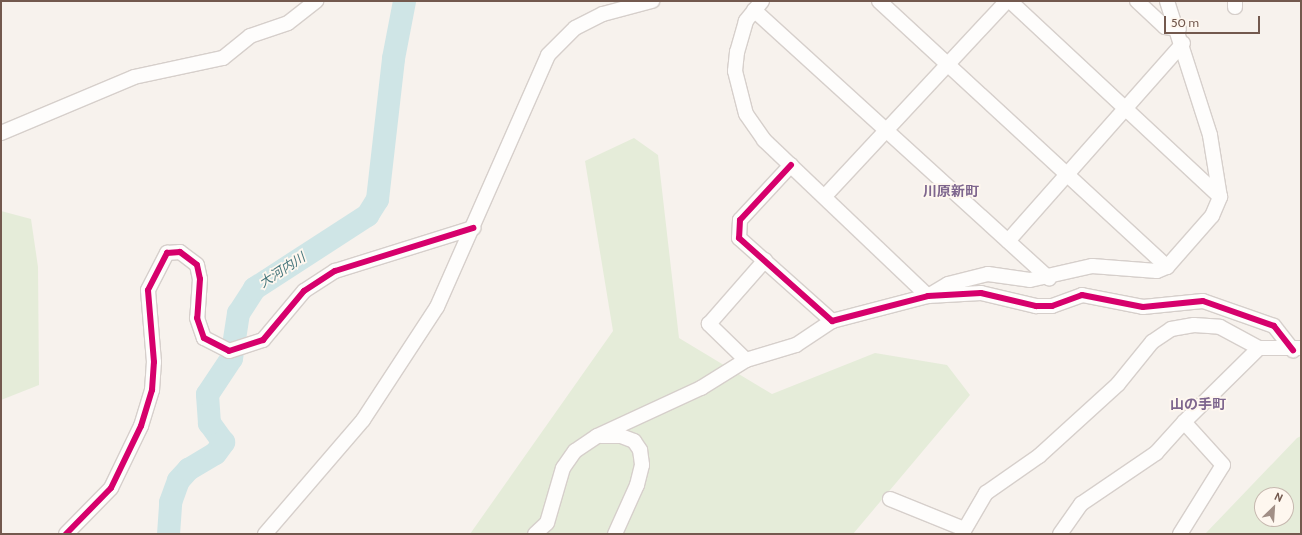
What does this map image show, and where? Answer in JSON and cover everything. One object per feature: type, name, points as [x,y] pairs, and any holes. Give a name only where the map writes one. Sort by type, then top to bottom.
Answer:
[{"type":"street","points":[[1,133],[134,77],[223,58],[250,36],[288,23],[316,1]]},
{"type":"street","points":[[265,534],[363,420],[401,366],[437,307],[473,228],[548,54],[582,24],[604,14],[652,1]]},
{"type":"street","points":[[879,1],[1167,267]]},
{"type":"street","points":[[825,196],[1007,1]]},
{"type":"street","points":[[1010,1],[1220,197]]},
{"type":"street","points":[[1137,1],[1165,27],[1179,28]]},
{"type":"street","points":[[928,296],[967,277],[988,274],[1030,280],[1049,278],[1092,266],[1139,272],[1167,267],[1212,216],[1220,197],[1210,135],[1179,28],[1168,1]]},
{"type":"street","points":[[928,296],[792,164],[764,140],[746,114],[739,92],[735,71],[737,52],[758,5],[886,130],[1049,278]]},
{"type":"street","points":[[1008,241],[1183,44]]},
{"type":"street","points":[[792,164],[740,220],[739,238],[832,321]]},
{"type":"street","points":[[66,534],[112,488],[142,426],[152,390],[154,362],[148,290],[167,253],[180,252],[197,265],[200,279],[198,318],[204,338],[229,351],[263,340],[304,291],[335,271],[473,228]]},
{"type":"street","points":[[746,360],[710,324],[765,260]]},
{"type":"street","points":[[536,534],[546,523],[563,468],[575,451],[597,436],[701,388],[746,360],[796,345],[832,321],[928,296],[981,293],[1036,306],[1052,306],[1082,295],[1143,308],[1203,301],[1274,326],[1297,349]]},
{"type":"street","points":[[890,499],[964,531],[986,493],[1039,456],[1118,384],[1152,342],[1171,329],[1194,325],[1220,327],[1259,348],[1297,349]]},
{"type":"street","points":[[1060,534],[1081,504],[1156,453],[1184,422],[1259,348]]},
{"type":"street","points":[[1180,534],[1223,465],[1184,422]]},
{"type":"street","points":[[597,436],[621,436],[634,442],[640,450],[642,465],[637,485],[615,534]]},
{"type":"green space","points":[[634,138],[658,155],[679,338],[772,394],[875,353],[947,365],[970,395],[853,534],[470,534],[613,331],[585,161]]},
{"type":"green space","points":[[1,211],[31,219],[38,267],[39,385],[1,400]]},
{"type":"green space","points":[[1301,436],[1301,534],[1205,534],[1297,438]]},
{"type":"waterway","name":"大河内川","points":[[168,534],[170,502],[178,480],[188,469],[215,453],[223,442],[209,423],[207,394],[231,358],[238,313],[254,288],[367,215],[377,199],[393,58],[404,1]]},
{"type":"cycle path","points":[[791,165],[740,220],[739,238],[832,321],[928,296],[981,293],[1036,306],[1052,306],[1082,295],[1143,307],[1203,301],[1274,326],[1293,350]]},
{"type":"cycle path","points":[[66,534],[111,488],[141,426],[152,390],[154,362],[148,290],[167,253],[180,252],[197,265],[200,279],[197,318],[204,338],[229,351],[263,340],[304,291],[335,271],[473,228]]},
{"type":"district","name":"川原新町","points":[[951,191]]},
{"type":"district","name":"山の手町","points":[[1198,404]]}]
